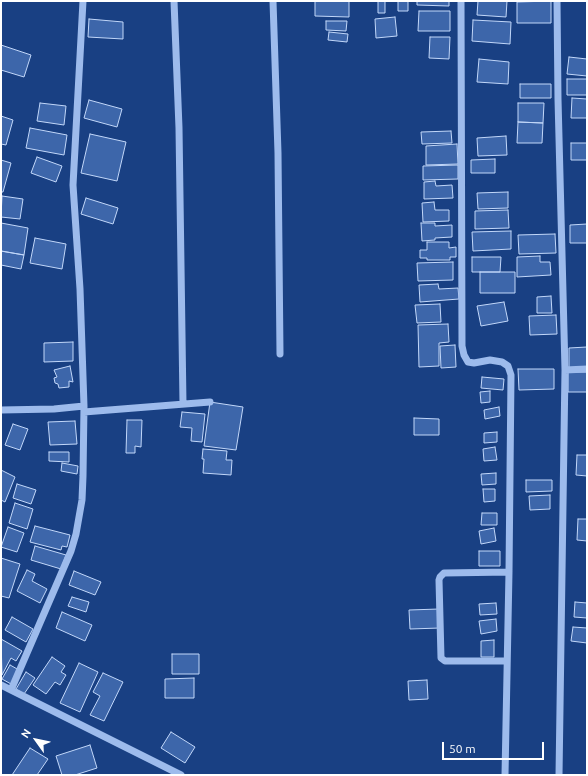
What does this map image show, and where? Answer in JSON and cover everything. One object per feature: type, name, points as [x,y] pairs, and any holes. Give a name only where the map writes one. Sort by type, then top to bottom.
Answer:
[{"type":"street","points":[[11,690],[61,575],[76,534],[82,500],[84,409],[80,289],[74,185],[83,1]]},
{"type":"street","points":[[174,1],[179,128],[183,404]]},
{"type":"street","points":[[273,1],[278,152],[280,354]]},
{"type":"street","points":[[461,1],[462,346],[464,355],[468,362],[474,363],[490,360],[502,362],[508,366],[511,375],[508,661],[505,775]]},
{"type":"street","points":[[558,1],[558,99],[565,370],[559,775]]},
{"type":"street","points":[[565,370],[587,369]]},
{"type":"street","points":[[1,410],[84,409],[210,402]]},
{"type":"street","points":[[508,661],[444,661],[441,658],[439,580],[444,573],[509,572]]},
{"type":"street","points":[[1,685],[181,775]]},
{"type":"building","points":[[315,1],[349,1],[349,17],[315,16]]},
{"type":"building","points":[[378,1],[385,1],[385,13],[378,13]]},
{"type":"building","points":[[398,1],[408,1],[408,11],[398,11]]},
{"type":"building","points":[[417,1],[449,1],[449,6],[417,5]]},
{"type":"building","points":[[478,1],[507,1],[506,17],[477,15]]},
{"type":"building","points":[[551,1],[551,23],[517,23],[517,2]]},
{"type":"building","points":[[419,11],[450,11],[450,31],[418,31]]},
{"type":"building","points":[[395,17],[397,36],[376,38],[375,19]]},
{"type":"building","points":[[89,19],[123,22],[123,39],[88,37]]},
{"type":"building","points":[[473,20],[511,22],[510,44],[472,41]]},
{"type":"building","points":[[326,21],[347,21],[346,31],[326,30]]},
{"type":"building","points":[[329,32],[348,34],[347,42],[328,40]]},
{"type":"building","points":[[430,37],[450,37],[449,59],[429,58]]},
{"type":"building","points":[[1,45],[31,55],[24,77],[1,70]]},
{"type":"building","points":[[569,57],[587,59],[587,76],[567,74]]},
{"type":"building","points":[[479,59],[509,62],[508,84],[477,82]]},
{"type":"building","points":[[567,79],[587,79],[587,95],[567,95]]},
{"type":"building","points":[[520,84],[551,84],[551,98],[520,98]]},
{"type":"building","points":[[572,98],[587,99],[587,118],[571,118]]},
{"type":"building","points":[[89,100],[122,109],[117,127],[84,118]]},
{"type":"building","points":[[40,103],[66,106],[64,125],[37,121]]},
{"type":"building","points":[[518,103],[544,103],[543,123],[518,122]]},
{"type":"building","points":[[1,116],[13,120],[6,145],[1,144]]},
{"type":"building","points":[[518,122],[543,123],[542,143],[517,143]]},
{"type":"building","points":[[30,128],[67,135],[64,155],[26,148]]},
{"type":"building","points":[[451,131],[452,143],[422,144],[421,132]]},
{"type":"building","points":[[90,134],[126,142],[117,181],[81,173]]},
{"type":"building","points":[[506,136],[507,155],[478,156],[477,138]]},
{"type":"building","points":[[571,143],[587,143],[587,160],[571,160]]},
{"type":"building","points":[[457,144],[458,164],[426,165],[426,146]]},
{"type":"building","points":[[37,157],[62,166],[56,182],[31,173]]},
{"type":"building","points":[[495,159],[495,173],[471,173],[471,160]]},
{"type":"building","points":[[1,160],[11,163],[3,192],[1,192]]},
{"type":"building","points":[[458,165],[458,179],[423,180],[423,166]]},
{"type":"building","points":[[435,181],[436,186],[452,185],[453,198],[424,199],[424,182]]},
{"type":"building","points":[[508,192],[508,208],[478,209],[477,193]]},
{"type":"building","points":[[2,196],[23,199],[20,219],[1,217]]},
{"type":"building","points":[[86,198],[118,208],[113,224],[81,214]]},
{"type":"building","points":[[434,202],[435,210],[449,210],[449,221],[423,222],[422,203]]},
{"type":"building","points":[[508,210],[509,228],[475,229],[475,211]]},
{"type":"building","points":[[1,223],[28,228],[24,255],[1,251]]},
{"type":"building","points":[[421,223],[435,223],[435,226],[452,225],[452,237],[435,238],[435,240],[422,241]]},
{"type":"building","points":[[587,224],[587,243],[570,243],[570,225]]},
{"type":"building","points":[[511,231],[511,249],[473,251],[472,232]]},
{"type":"building","points":[[555,234],[556,253],[519,254],[518,235]]},
{"type":"building","points":[[35,238],[66,244],[62,269],[30,263]]},
{"type":"building","points":[[427,242],[449,242],[449,248],[456,247],[456,257],[450,257],[450,260],[427,260],[427,258],[420,258],[420,250],[427,250]]},
{"type":"building","points":[[1,251],[24,255],[21,269],[1,265]]},
{"type":"building","points":[[540,256],[540,262],[550,262],[551,275],[517,277],[517,257]]},
{"type":"building","points":[[472,257],[501,257],[500,272],[472,272]]},
{"type":"building","points":[[453,262],[453,280],[418,281],[417,263]]},
{"type":"building","points":[[480,272],[515,272],[515,293],[480,293]]},
{"type":"building","points":[[438,284],[439,289],[458,288],[459,299],[420,302],[419,285]]},
{"type":"building","points":[[551,296],[552,313],[537,313],[537,297]]},
{"type":"building","points":[[504,302],[508,321],[481,326],[477,306]]},
{"type":"building","points":[[440,304],[441,322],[417,323],[415,305]]},
{"type":"building","points":[[556,315],[557,334],[530,335],[529,316]]},
{"type":"building","points":[[448,324],[449,342],[439,343],[439,366],[419,367],[418,325]]},
{"type":"building","points":[[73,342],[73,361],[44,362],[44,343]]},
{"type":"building","points":[[455,345],[456,367],[441,368],[440,346]]},
{"type":"building","points":[[587,347],[587,367],[569,368],[569,348]]},
{"type":"building","points":[[70,366],[73,382],[69,381],[69,387],[59,388],[58,384],[55,383],[54,378],[57,377],[54,370]]},
{"type":"building","points":[[518,369],[554,369],[554,389],[519,390]]},
{"type":"building","points":[[568,372],[587,372],[587,392],[568,392]]},
{"type":"building","points":[[482,377],[504,379],[503,390],[481,388]]},
{"type":"building","points":[[490,391],[490,402],[481,403],[480,392]]},
{"type":"building","points":[[210,402],[243,407],[236,450],[204,446]]},
{"type":"building","points":[[499,407],[500,416],[485,419],[484,410]]},
{"type":"building","points":[[182,412],[205,414],[202,442],[191,441],[192,428],[180,427]]},
{"type":"building","points":[[414,418],[439,419],[439,435],[414,435]]},
{"type":"building","points":[[127,420],[142,420],[141,447],[135,446],[135,453],[126,453]]},
{"type":"building","points":[[75,421],[77,444],[50,445],[48,422]]},
{"type":"building","points":[[13,424],[28,429],[20,450],[5,445]]},
{"type":"building","points":[[497,432],[497,442],[484,443],[484,433]]},
{"type":"building","points":[[495,447],[497,460],[484,461],[483,449]]},
{"type":"building","points":[[203,449],[227,451],[226,460],[232,460],[231,475],[203,473]]},
{"type":"building","points":[[49,452],[69,452],[69,462],[49,461]]},
{"type":"building","points":[[577,455],[587,455],[587,476],[576,475]]},
{"type":"building","points":[[62,463],[78,466],[77,474],[61,471]]},
{"type":"building","points":[[1,470],[15,477],[5,502],[1,500]]},
{"type":"building","points":[[496,473],[496,484],[482,485],[481,474]]},
{"type":"building","points":[[526,480],[552,480],[552,491],[526,492]]},
{"type":"building","points":[[17,484],[36,490],[31,504],[13,498]]},
{"type":"building","points":[[483,489],[495,489],[495,501],[484,502]]},
{"type":"building","points":[[550,495],[550,509],[530,510],[529,496]]},
{"type":"building","points":[[15,503],[33,509],[27,529],[9,523]]},
{"type":"building","points":[[482,513],[497,513],[497,525],[481,525]]},
{"type":"building","points":[[578,519],[587,519],[587,541],[577,540]]},
{"type":"building","points":[[35,526],[70,535],[67,547],[62,546],[61,550],[30,542]]},
{"type":"building","points":[[8,527],[24,533],[17,552],[1,547]]},
{"type":"building","points":[[494,528],[496,541],[481,544],[479,531]]},
{"type":"building","points":[[35,546],[66,555],[61,569],[31,560]]},
{"type":"building","points":[[479,551],[500,551],[500,566],[479,566]]},
{"type":"building","points":[[1,558],[20,564],[9,598],[1,596]]},
{"type":"building","points":[[27,570],[35,574],[32,581],[47,589],[40,603],[17,591]]},
{"type":"building","points":[[74,571],[101,582],[95,595],[69,585]]},
{"type":"building","points":[[72,597],[89,602],[86,612],[68,606]]},
{"type":"building","points":[[575,602],[587,603],[587,618],[574,617]]},
{"type":"building","points":[[496,603],[497,614],[480,615],[479,604]]},
{"type":"building","points":[[439,609],[440,628],[410,629],[409,610]]},
{"type":"building","points":[[62,612],[92,625],[85,641],[56,628]]},
{"type":"building","points":[[12,617],[33,629],[26,642],[5,630]]},
{"type":"building","points":[[496,619],[497,631],[481,634],[479,621]]},
{"type":"building","points":[[573,627],[587,628],[587,643],[571,641]]},
{"type":"building","points":[[1,639],[22,651],[16,661],[11,658],[2,675]]},
{"type":"building","points":[[494,640],[494,657],[481,657],[481,641]]},
{"type":"building","points":[[172,654],[199,654],[199,674],[172,674]]},
{"type":"building","points":[[52,657],[65,666],[61,672],[66,675],[60,685],[55,682],[46,694],[33,685]]},
{"type":"building","points":[[79,663],[98,672],[80,712],[60,703]]},
{"type":"building","points":[[10,665],[19,670],[11,684],[2,679]]},
{"type":"building","points":[[26,672],[35,678],[24,694],[16,689]]},
{"type":"building","points":[[103,673],[123,682],[104,721],[90,715],[100,696],[93,692]]},
{"type":"building","points":[[194,678],[194,698],[165,698],[165,679]]},
{"type":"building","points":[[427,680],[428,699],[409,700],[408,681]]},
{"type":"building","points":[[171,732],[195,747],[185,763],[161,748]]},
{"type":"building","points":[[90,745],[97,768],[75,775],[62,775],[56,756]]},
{"type":"building","points":[[30,748],[48,759],[37,775],[12,775]]}]
